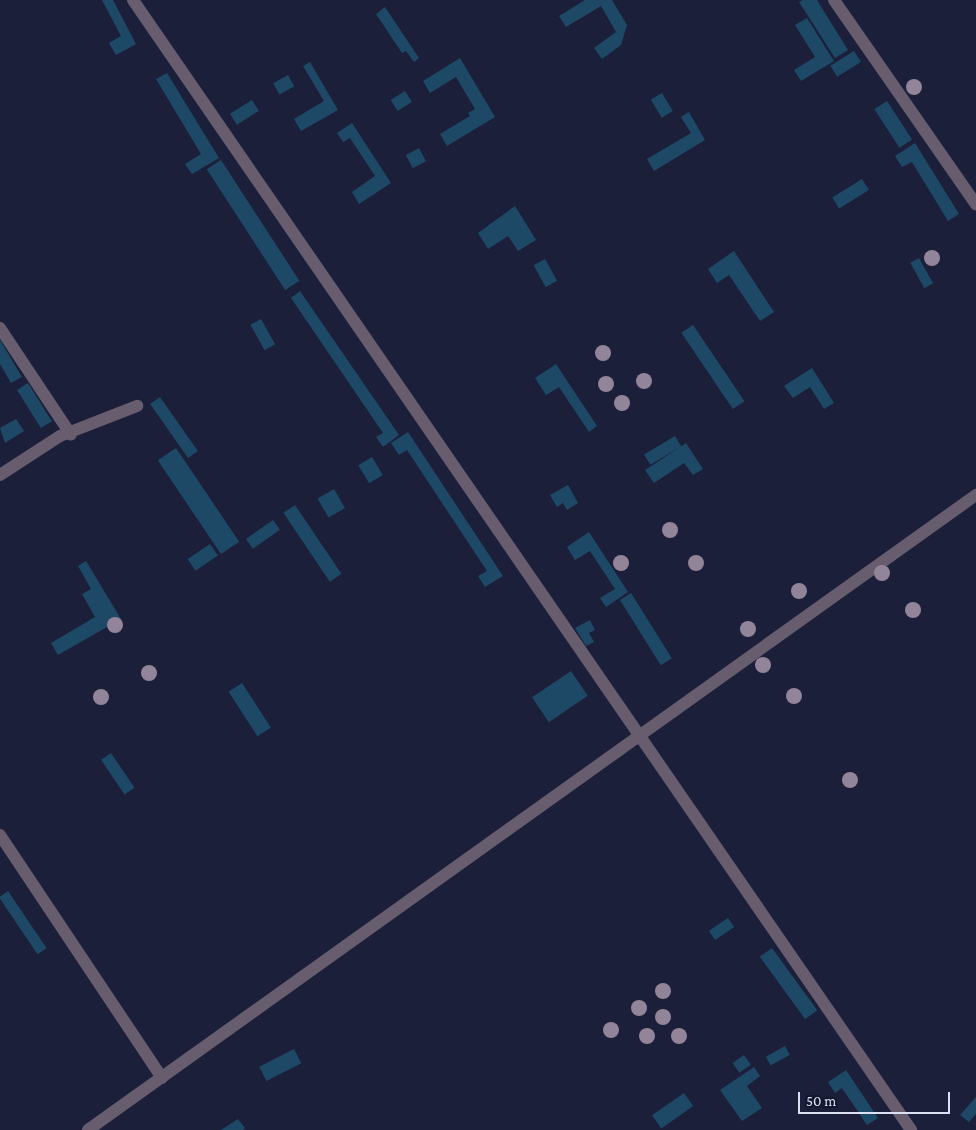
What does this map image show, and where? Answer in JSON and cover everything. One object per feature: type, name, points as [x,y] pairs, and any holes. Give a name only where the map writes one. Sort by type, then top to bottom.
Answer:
[{"type":"street","points":[[133,0],[639,738],[911,1130]]},
{"type":"street","points":[[834,0],[976,204]]},
{"type":"street","points":[[0,328],[71,435]]},
{"type":"street","points":[[0,475],[60,436],[71,435],[137,406]]},
{"type":"street","points":[[88,1130],[639,738],[976,495]]},
{"type":"street","points":[[0,835],[162,1078]]},
{"type":"building","points":[[102,0],[113,0],[136,44],[116,55],[109,43],[121,36]]},
{"type":"building","points":[[585,0],[612,0],[627,25],[621,45],[602,59],[594,48],[616,32],[601,6],[566,27],[559,16]]},
{"type":"building","points":[[803,0],[817,0],[848,50],[835,58],[799,2]]},
{"type":"building","points":[[385,7],[419,58],[414,62],[406,51],[402,53],[376,14]]},
{"type":"building","points":[[807,18],[834,61],[801,81],[794,70],[815,57],[795,25]]},
{"type":"building","points":[[854,51],[861,62],[837,77],[830,66]]},
{"type":"building","points":[[460,58],[495,117],[447,146],[440,134],[470,116],[468,113],[475,109],[456,77],[430,93],[423,81]]},
{"type":"building","points":[[310,62],[338,110],[301,131],[294,119],[324,101],[303,66]]},
{"type":"building","points":[[167,73],[219,158],[192,174],[185,164],[201,154],[156,79]]},
{"type":"building","points":[[288,75],[294,86],[279,95],[273,83]]},
{"type":"building","points":[[405,91],[412,102],[397,111],[391,100]]},
{"type":"building","points":[[662,93],[673,111],[662,118],[651,100]]},
{"type":"building","points":[[252,100],[259,111],[237,125],[230,114]]},
{"type":"building","points":[[887,101],[912,140],[899,148],[874,109]]},
{"type":"building","points":[[689,112],[705,140],[654,171],[647,159],[691,133],[681,117]]},
{"type":"building","points":[[352,123],[391,183],[359,204],[352,192],[375,176],[350,138],[343,142],[337,133]]},
{"type":"building","points":[[915,143],[959,214],[948,221],[912,162],[902,167],[895,156]]},
{"type":"building","points":[[419,148],[426,161],[413,168],[406,155]]},
{"type":"building","points":[[221,160],[299,281],[285,290],[207,169]]},
{"type":"building","points":[[862,179],[869,190],[839,209],[832,198]]},
{"type":"building","points":[[515,206],[536,240],[518,251],[508,236],[488,249],[478,233]]},
{"type":"building","points":[[734,251],[774,312],[760,321],[729,275],[717,283],[708,269]]},
{"type":"building","points":[[919,258],[933,283],[924,288],[910,263]]},
{"type":"building","points":[[545,259],[557,281],[546,287],[534,265]]},
{"type":"building","points":[[300,291],[399,435],[383,447],[376,437],[383,433],[291,298]]},
{"type":"building","points":[[261,319],[275,344],[265,350],[251,325]]},
{"type":"building","points":[[693,325],[744,401],[733,409],[681,333]]},
{"type":"building","points":[[0,340],[22,377],[11,383],[0,364]]},
{"type":"building","points":[[556,364],[597,426],[589,432],[559,387],[546,395],[535,378]]},
{"type":"building","points":[[812,368],[834,403],[824,409],[810,387],[793,398],[784,386]]},
{"type":"building","points":[[28,383],[52,421],[41,428],[17,390]]},
{"type":"building","points":[[160,397],[198,451],[188,458],[150,404]]},
{"type":"building","points":[[16,419],[24,431],[5,443],[0,428]]},
{"type":"building","points":[[408,432],[503,576],[485,587],[478,576],[487,571],[407,450],[399,455],[391,443]]},
{"type":"building","points":[[675,436],[681,446],[650,465],[644,455]]},
{"type":"building","points":[[686,443],[703,469],[693,475],[684,463],[654,483],[645,470]]},
{"type":"building","points":[[176,448],[239,542],[221,554],[158,460]]},
{"type":"building","points":[[372,457],[383,475],[369,483],[358,465]]},
{"type":"building","points":[[568,485],[578,503],[567,510],[563,503],[557,507],[550,495]]},
{"type":"building","points":[[334,489],[345,508],[329,518],[318,498]]},
{"type":"building","points":[[295,505],[341,574],[330,582],[283,513]]},
{"type":"building","points":[[273,520],[280,530],[253,549],[246,539]]},
{"type":"building","points":[[589,532],[628,592],[606,607],[600,598],[615,589],[590,551],[575,560],[567,547]]},
{"type":"building","points":[[210,544],[218,556],[195,571],[188,559]]},
{"type":"building","points":[[86,561],[121,619],[58,655],[51,643],[95,617],[82,594],[91,589],[78,566]]},
{"type":"building","points":[[631,593],[672,658],[661,665],[620,600]]},
{"type":"building","points":[[590,620],[595,630],[589,633],[594,642],[586,646],[575,628]]},
{"type":"building","points":[[571,671],[588,696],[549,722],[532,697]]},
{"type":"building","points":[[242,683],[271,727],[257,736],[229,692]]},
{"type":"building","points":[[111,753],[134,788],[125,795],[101,760]]},
{"type":"building","points":[[8,891],[47,948],[37,954],[0,899],[0,896]]},
{"type":"building","points":[[728,918],[734,927],[715,940],[709,931]]},
{"type":"building","points":[[772,948],[817,1010],[805,1019],[760,957]]},
{"type":"building","points":[[785,1046],[790,1055],[771,1065],[766,1057]]},
{"type":"building","points":[[294,1049],[301,1063],[267,1081],[259,1067]]},
{"type":"building","points":[[744,1055],[751,1065],[739,1073],[733,1063]]},
{"type":"building","points":[[754,1067],[760,1076],[747,1086],[762,1108],[742,1121],[720,1090]]},
{"type":"building","points":[[846,1070],[878,1118],[867,1125],[842,1088],[835,1093],[828,1082]]},
{"type":"building","points":[[684,1093],[693,1106],[661,1128],[652,1115]]},
{"type":"building","points":[[976,1097],[976,1114],[969,1122],[960,1115]]},
{"type":"building","points":[[238,1119],[245,1128],[243,1130],[221,1130]]}]
